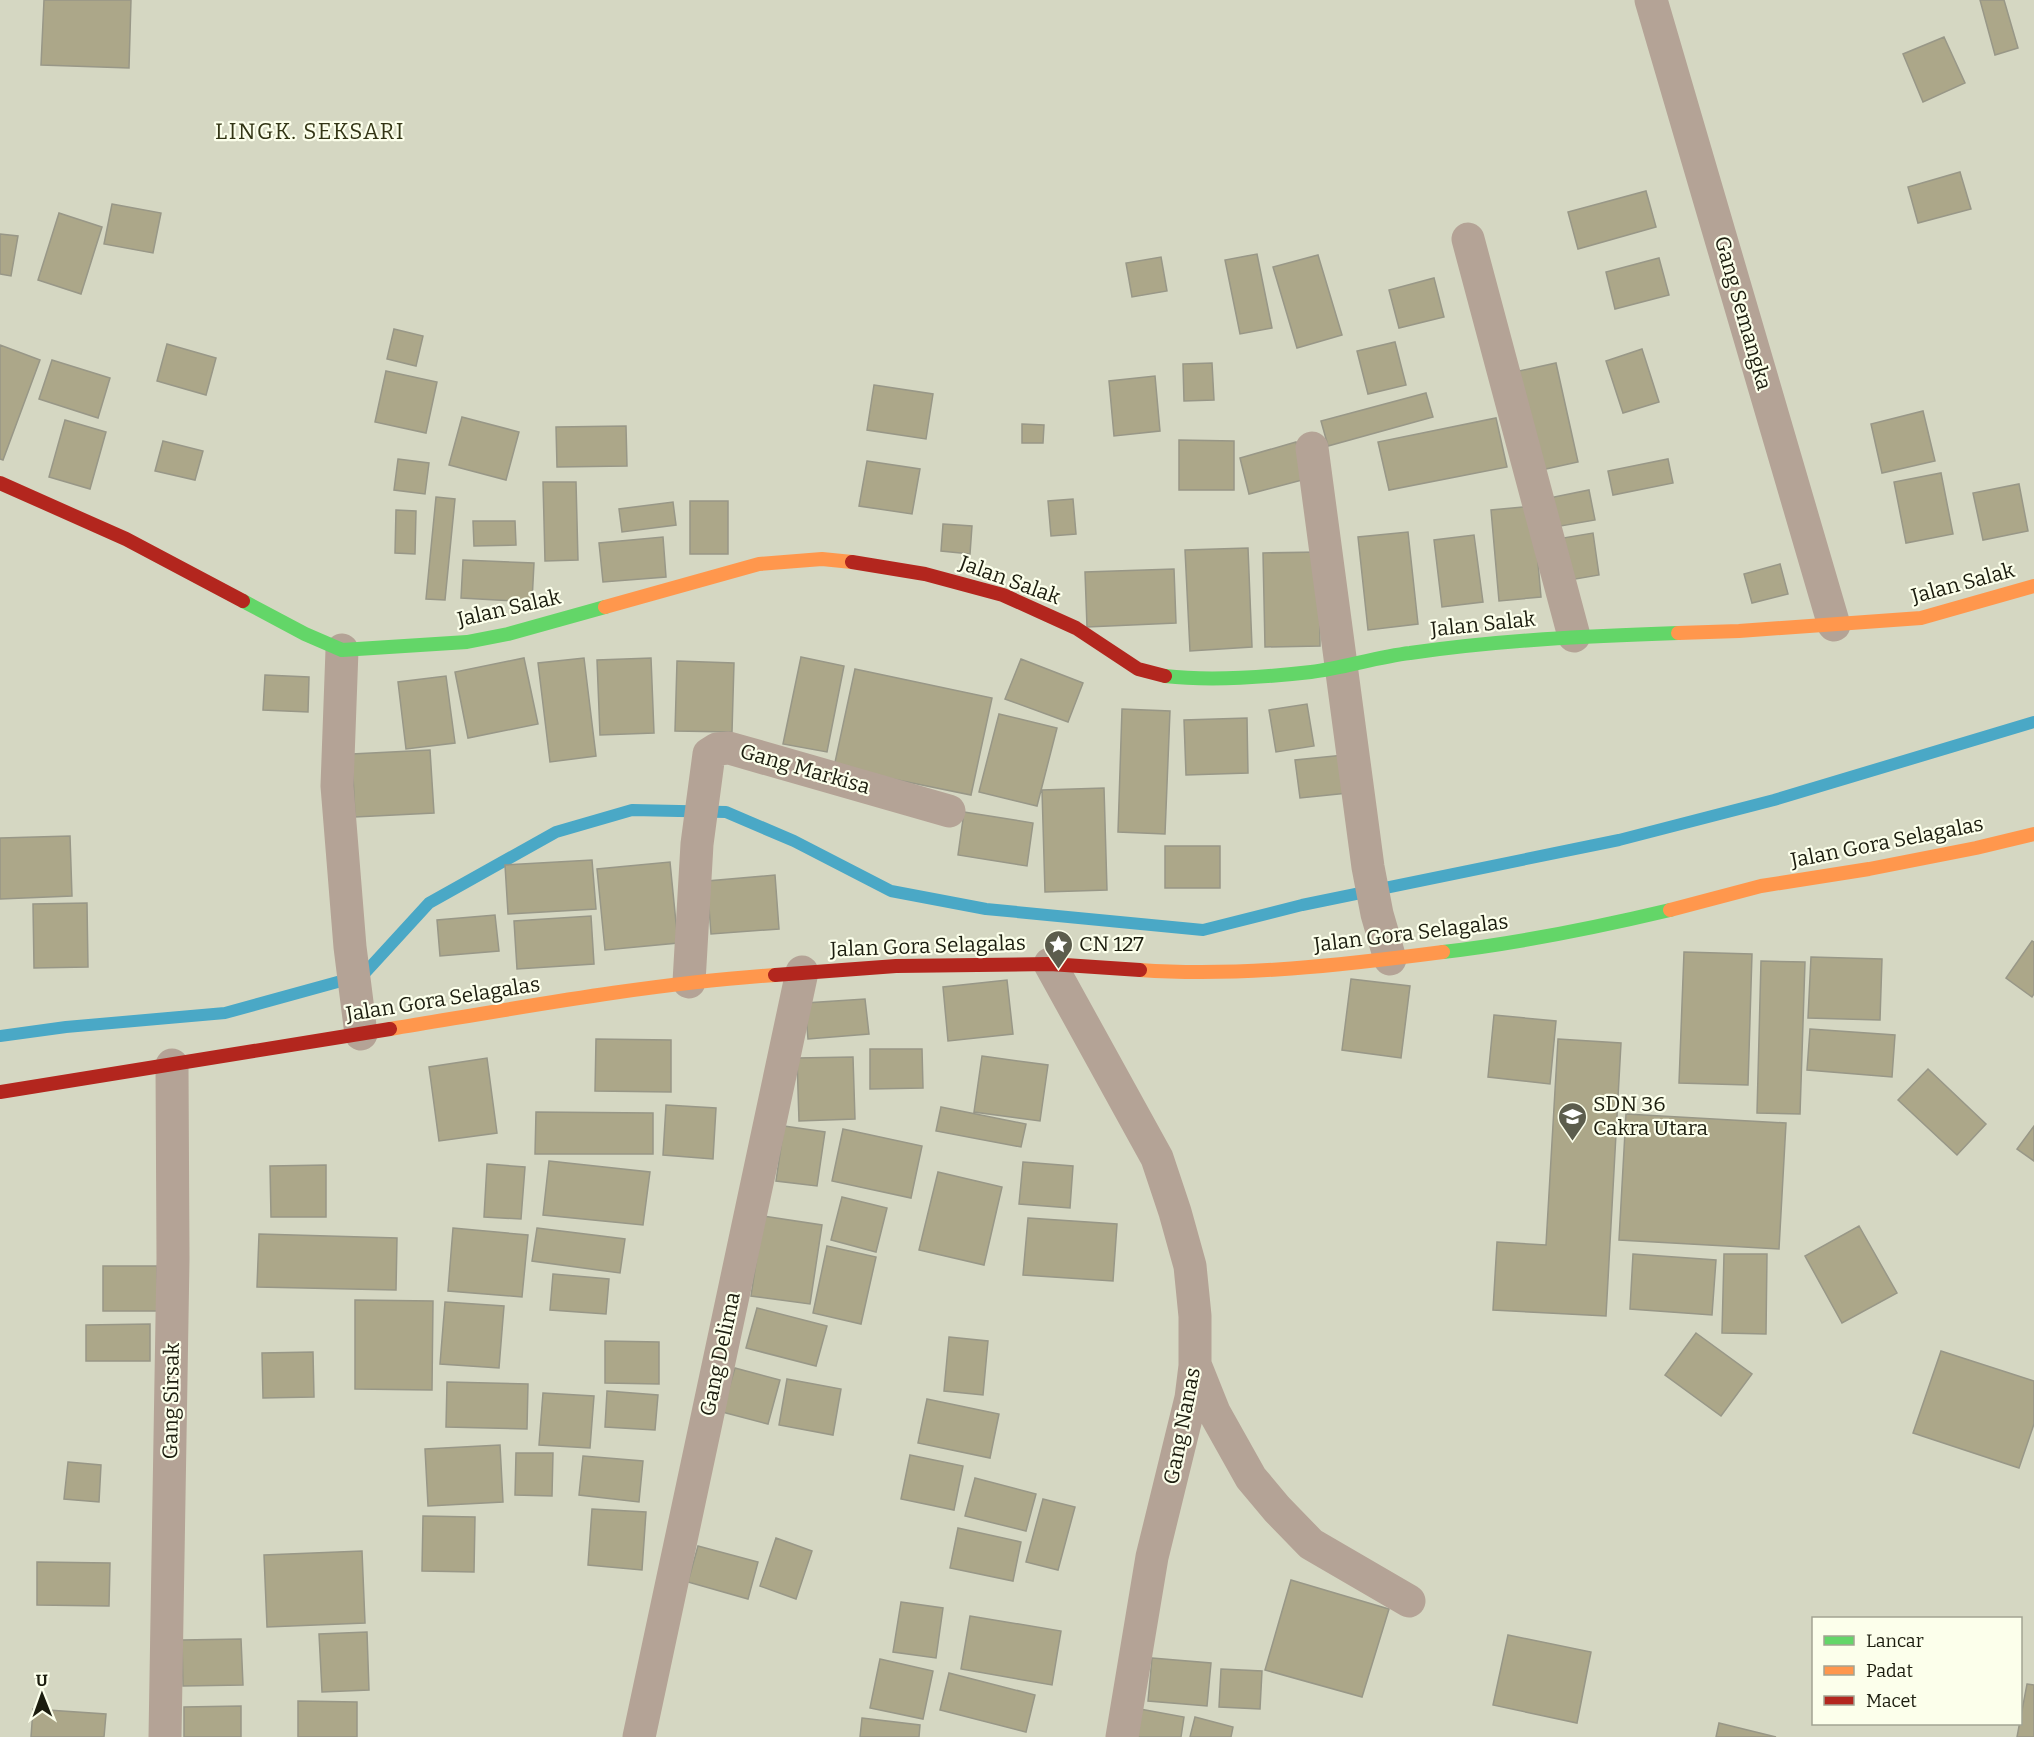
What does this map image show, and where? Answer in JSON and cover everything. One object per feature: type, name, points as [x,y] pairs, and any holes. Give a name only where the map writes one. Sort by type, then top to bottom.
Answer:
[{"type":"street","name":"Gang Semangka","points":[[1652,0],[1834,625]]},
{"type":"street","points":[[1468,239],[1574,636]]},
{"type":"street","points":[[1312,448],[1368,867],[1377,914],[1390,959]]},
{"type":"street","name":"Jalan Salak","points":[[0,483],[126,539],[305,634],[342,650],[467,642],[508,634],[759,564],[822,559],[925,574],[1003,595],[1076,628],[1138,669],[1167,676],[1213,678],[1287,674],[1342,667],[1406,653],[1488,642],[1574,636],[1658,635],[1921,618],[2034,586]]},
{"type":"street","points":[[342,650],[337,786],[350,947],[361,1034]]},
{"type":"street","name":"Gang Markisa","points":[[689,982],[697,844],[709,754],[717,749],[729,748],[949,811]]},
{"type":"street","name":"Jalan Gora Selagalas","points":[[0,1092],[621,991],[689,982],[896,966],[1050,964],[1163,972],[1270,969],[1390,959],[1502,945],[1590,929],[1761,886],[1869,869],[2034,834]]},
{"type":"street","name":"Gang Nanas","points":[[1050,964],[1157,1158],[1190,1266],[1195,1316],[1195,1366],[1191,1398],[1152,1557],[1122,1737]]},
{"type":"street","name":"Gang Delima","points":[[639,1737],[802,972]]},
{"type":"street","name":"Gang Sirsak","points":[[165,1737],[173,1259],[172,1065]]},
{"type":"street","points":[[1195,1366],[1214,1412],[1251,1478],[1277,1509],[1311,1545],[1409,1601]]},
{"type":"building","points":[[44,0],[131,0],[129,68],[41,65]]},
{"type":"building","points":[[1980,0],[2004,0],[2018,48],[1995,55]]},
{"type":"building","points":[[1944,37],[1965,83],[1923,102],[1903,54]]},
{"type":"building","points":[[1960,172],[1971,209],[1918,223],[1908,187]]},
{"type":"building","points":[[1646,191],[1656,227],[1578,249],[1568,212]]},
{"type":"building","points":[[112,204],[161,213],[153,253],[104,244]]},
{"type":"building","points":[[59,213],[102,227],[81,294],[38,280]]},
{"type":"building","points":[[0,234],[18,236],[11,276],[0,274]]},
{"type":"building","points":[[1257,254],[1272,328],[1240,334],[1225,260]]},
{"type":"building","points":[[1318,255],[1342,335],[1297,348],[1273,267]]},
{"type":"building","points":[[1161,257],[1167,291],[1132,297],[1126,263]]},
{"type":"building","points":[[1659,258],[1669,295],[1615,309],[1606,272]]},
{"type":"building","points":[[1434,278],[1444,317],[1399,328],[1389,290]]},
{"type":"building","points":[[394,329],[423,336],[416,366],[387,359]]},
{"type":"building","points":[[1395,342],[1406,385],[1368,394],[1357,351]]},
{"type":"building","points":[[167,344],[216,358],[206,395],[157,381]]},
{"type":"building","points":[[0,345],[40,360],[3,460],[0,459]]},
{"type":"building","points":[[1642,349],[1659,402],[1623,413],[1606,361]]},
{"type":"building","points":[[52,360],[110,378],[98,418],[39,399]]},
{"type":"building","points":[[1212,363],[1214,400],[1184,401],[1183,364]]},
{"type":"building","points":[[1556,363],[1578,462],[1541,470],[1519,371]]},
{"type":"building","points":[[386,371],[437,382],[426,433],[375,422]]},
{"type":"building","points":[[1155,376],[1160,431],[1114,436],[1109,381]]},
{"type":"building","points":[[874,385],[933,394],[926,439],[867,430]]},
{"type":"building","points":[[1426,393],[1433,417],[1328,446],[1321,421]]},
{"type":"building","points":[[1923,411],[1935,461],[1882,473],[1871,424]]},
{"type":"building","points":[[462,417],[519,432],[506,480],[449,465]]},
{"type":"building","points":[[1496,418],[1507,467],[1389,490],[1378,442]]},
{"type":"building","points":[[65,420],[106,432],[90,489],[49,477]]},
{"type":"building","points":[[1022,424],[1044,425],[1043,443],[1022,443]]},
{"type":"building","points":[[626,426],[627,466],[557,467],[556,427]]},
{"type":"building","points":[[1179,440],[1234,441],[1234,490],[1179,490]]},
{"type":"building","points":[[163,441],[203,451],[195,480],[155,471]]},
{"type":"building","points":[[1296,442],[1306,479],[1249,494],[1240,458]]},
{"type":"building","points":[[398,459],[429,463],[425,494],[394,490]]},
{"type":"building","points":[[1668,459],[1673,483],[1613,495],[1608,471]]},
{"type":"building","points":[[867,461],[920,469],[912,514],[859,506]]},
{"type":"building","points":[[1941,473],[1953,534],[1906,543],[1894,482]]},
{"type":"building","points":[[543,482],[576,482],[578,560],[545,561]]},
{"type":"building","points":[[2019,484],[2028,531],[1983,540],[1973,493]]},
{"type":"building","points":[[1589,490],[1595,520],[1555,527],[1549,498]]},
{"type":"building","points":[[436,497],[455,499],[445,600],[426,599]]},
{"type":"building","points":[[1073,499],[1076,534],[1051,536],[1048,501]]},
{"type":"building","points":[[690,501],[728,501],[728,554],[690,554]]},
{"type":"building","points":[[673,502],[676,525],[622,532],[619,509]]},
{"type":"building","points":[[1533,506],[1541,597],[1499,601],[1491,510]]},
{"type":"building","points":[[396,510],[416,511],[415,554],[395,553]]},
{"type":"building","points":[[473,521],[515,521],[516,545],[474,546]]},
{"type":"building","points":[[943,524],[972,526],[970,554],[941,551]]},
{"type":"building","points":[[1408,532],[1418,624],[1368,630],[1358,537]]},
{"type":"building","points":[[1593,533],[1599,575],[1564,581],[1557,539]]},
{"type":"building","points":[[1474,535],[1483,602],[1442,607],[1434,540]]},
{"type":"building","points":[[663,537],[666,577],[603,582],[599,543]]},
{"type":"building","points":[[1248,548],[1252,647],[1190,651],[1185,550]]},
{"type":"building","points":[[1319,552],[1320,646],[1265,647],[1263,553]]},
{"type":"building","points":[[463,560],[534,563],[532,602],[461,598]]},
{"type":"building","points":[[1780,564],[1788,594],[1752,603],[1744,574]]},
{"type":"building","points":[[1174,569],[1176,623],[1087,627],[1085,572]]},
{"type":"building","points":[[801,657],[844,666],[827,752],[783,744]]},
{"type":"building","points":[[524,658],[538,724],[468,738],[455,672]]},
{"type":"building","points":[[584,658],[596,756],[550,762],[538,663]]},
{"type":"building","points":[[651,658],[654,733],[600,735],[597,660]]},
{"type":"building","points":[[1021,659],[1083,683],[1068,722],[1005,699]]},
{"type":"building","points":[[677,661],[734,663],[732,732],[675,731]]},
{"type":"building","points":[[855,669],[992,698],[971,795],[834,767]]},
{"type":"building","points":[[265,675],[309,677],[308,712],[263,710]]},
{"type":"building","points":[[446,676],[455,743],[406,749],[398,682]]},
{"type":"building","points":[[1307,704],[1314,746],[1276,752],[1269,710]]},
{"type":"building","points":[[1122,709],[1170,711],[1165,834],[1118,832]]},
{"type":"building","points":[[999,714],[1057,728],[1037,806],[979,792]]},
{"type":"building","points":[[1247,718],[1248,773],[1186,775],[1184,720]]},
{"type":"building","points":[[430,750],[434,813],[355,817],[352,754]]},
{"type":"building","points":[[1344,755],[1348,793],[1300,798],[1295,760]]},
{"type":"building","points":[[1104,788],[1107,890],[1045,892],[1042,790]]},
{"type":"building","points":[[964,812],[1033,823],[1027,866],[958,855]]},
{"type":"building","points":[[70,836],[72,896],[0,899],[0,838]]},
{"type":"building","points":[[1165,846],[1220,846],[1220,888],[1165,888]]},
{"type":"building","points":[[592,860],[596,909],[508,914],[505,865]]},
{"type":"building","points":[[670,862],[678,943],[605,950],[597,869]]},
{"type":"building","points":[[775,875],[779,929],[711,934],[707,881]]},
{"type":"building","points":[[87,903],[88,967],[34,968],[33,904]]},
{"type":"building","points":[[495,915],[499,951],[440,956],[437,920]]},
{"type":"building","points":[[591,916],[594,964],[517,969],[514,921]]},
{"type":"building","points":[[2032,941],[2034,942],[2034,994],[2032,997],[2006,978]]},
{"type":"building","name":"SDN 36 Cakra Utara","points":[[1684,952],[1752,954],[1748,1085],[1679,1083]]},
{"type":"building","points":[[1811,957],[1882,959],[1880,1020],[1808,1018]]},
{"type":"building","name":"SDN 36 Cakra Utara","points":[[1761,961],[1805,962],[1800,1114],[1757,1113]]},
{"type":"building","points":[[1351,979],[1410,986],[1401,1058],[1342,1050]]},
{"type":"building","points":[[1007,980],[1013,1034],[948,1041],[943,987]]},
{"type":"building","points":[[865,999],[869,1034],[808,1039],[805,1003]]},
{"type":"building","name":"SDN 36 Cakra Utara","points":[[1494,1015],[1556,1021],[1550,1084],[1488,1077]]},
{"type":"building","points":[[1810,1029],[1895,1035],[1892,1077],[1807,1070]]},
{"type":"building","points":[[596,1039],[671,1040],[671,1092],[595,1091]]},
{"type":"building","name":"SDN 36 Cakra Utara","points":[[1558,1039],[1621,1043],[1606,1316],[1493,1310],[1497,1242],[1546,1245]]},
{"type":"building","points":[[870,1049],[922,1049],[923,1088],[870,1089]]},
{"type":"building","points":[[982,1056],[1048,1065],[1040,1121],[974,1112]]},
{"type":"building","points":[[853,1057],[855,1119],[799,1121],[797,1058]]},
{"type":"building","points":[[487,1058],[497,1133],[439,1141],[429,1067]]},
{"type":"building","points":[[1928,1069],[1986,1124],[1957,1155],[1898,1100]]},
{"type":"building","points":[[666,1105],[716,1108],[713,1159],[663,1155]]},
{"type":"building","points":[[941,1107],[1026,1124],[1021,1147],[936,1131]]},
{"type":"building","points":[[536,1112],[653,1113],[653,1154],[535,1154]]},
{"type":"building","name":"SDN 36 Cakra Utara","points":[[1626,1114],[1786,1123],[1779,1249],[1619,1240]]},
{"type":"building","points":[[784,1126],[825,1132],[817,1186],[776,1181]]},
{"type":"building","points":[[2034,1126],[2034,1161],[2017,1149]]},
{"type":"building","points":[[843,1129],[922,1146],[911,1198],[832,1181]]},
{"type":"building","points":[[549,1161],[650,1172],[643,1225],[543,1215]]},
{"type":"building","points":[[1023,1162],[1073,1166],[1070,1208],[1019,1204]]},
{"type":"building","points":[[487,1164],[525,1167],[521,1219],[484,1217]]},
{"type":"building","points":[[326,1165],[326,1217],[271,1217],[270,1166]]},
{"type":"building","points":[[938,1172],[1002,1187],[984,1265],[919,1250]]},
{"type":"building","points":[[842,1197],[887,1208],[876,1252],[831,1240]]},
{"type":"building","points":[[763,1216],[822,1225],[810,1304],[751,1296]]},
{"type":"building","points":[[1028,1218],[1117,1224],[1113,1281],[1023,1275]]},
{"type":"building","points":[[1859,1226],[1897,1293],[1842,1323],[1805,1256]]},
{"type":"building","points":[[453,1228],[528,1235],[522,1297],[448,1291]]},
{"type":"building","points":[[537,1228],[625,1239],[620,1273],[532,1261]]},
{"type":"building","points":[[259,1234],[397,1238],[396,1290],[257,1287]]},
{"type":"building","points":[[827,1246],[876,1257],[861,1324],[813,1313]]},
{"type":"building","points":[[1633,1254],[1716,1260],[1712,1315],[1630,1309]]},
{"type":"building","points":[[1724,1254],[1767,1254],[1766,1334],[1722,1333]]},
{"type":"building","points":[[103,1266],[157,1266],[157,1311],[103,1311]]},
{"type":"building","points":[[553,1274],[609,1279],[606,1314],[550,1310]]},
{"type":"building","points":[[355,1300],[433,1301],[432,1390],[355,1389]]},
{"type":"building","points":[[445,1302],[504,1306],[499,1368],[440,1364]]},
{"type":"building","points":[[757,1308],[827,1326],[816,1366],[746,1348]]},
{"type":"building","points":[[150,1324],[150,1361],[86,1361],[86,1325]]},
{"type":"building","points":[[1696,1333],[1752,1374],[1721,1416],[1665,1375]]},
{"type":"building","points":[[949,1337],[988,1341],[983,1395],[944,1391]]},
{"type":"building","points":[[605,1341],[659,1342],[659,1384],[605,1383]]},
{"type":"building","points":[[1941,1351],[2034,1381],[2034,1424],[2019,1468],[1913,1433]]},
{"type":"building","points":[[313,1352],[314,1397],[263,1398],[262,1353]]},
{"type":"building","points":[[735,1368],[780,1380],[768,1424],[722,1412]]},
{"type":"building","points":[[787,1379],[841,1389],[833,1435],[779,1425]]},
{"type":"building","points":[[447,1382],[528,1384],[527,1429],[446,1427]]},
{"type":"building","points":[[607,1391],[658,1395],[655,1430],[605,1427]]},
{"type":"building","points":[[543,1393],[594,1396],[590,1448],[539,1445]]},
{"type":"building","points":[[927,1399],[999,1414],[990,1458],[918,1443]]},
{"type":"building","points":[[500,1445],[503,1502],[428,1506],[425,1449]]},
{"type":"building","points":[[516,1453],[553,1453],[552,1496],[515,1495]]},
{"type":"building","points":[[910,1455],[963,1466],[954,1510],[901,1499]]},
{"type":"building","points":[[583,1456],[643,1461],[639,1502],[579,1495]]},
{"type":"building","points":[[68,1462],[101,1465],[99,1502],[64,1499]]},
{"type":"building","points":[[975,1478],[1036,1494],[1026,1531],[965,1516]]},
{"type":"building","points":[[1043,1499],[1075,1507],[1058,1570],[1026,1562]]},
{"type":"building","points":[[592,1509],[646,1512],[642,1570],[588,1565]]},
{"type":"building","points":[[423,1516],[475,1517],[474,1572],[422,1571]]},
{"type":"building","points":[[958,1528],[1021,1542],[1013,1581],[950,1568]]},
{"type":"building","points":[[776,1538],[812,1551],[796,1599],[760,1586]]},
{"type":"building","points":[[698,1546],[758,1562],[748,1599],[688,1582]]},
{"type":"building","points":[[362,1551],[365,1623],[267,1627],[264,1555]]},
{"type":"building","points":[[37,1562],[110,1563],[109,1606],[37,1605]]},
{"type":"building","points":[[1291,1580],[1389,1609],[1362,1697],[1265,1670]]},
{"type":"building","points":[[901,1602],[943,1608],[936,1658],[893,1652]]},
{"type":"building","points":[[970,1616],[1061,1631],[1052,1685],[961,1669]]},
{"type":"building","points":[[367,1632],[369,1690],[322,1692],[319,1634]]},
{"type":"building","points":[[1508,1635],[1591,1652],[1577,1723],[1493,1705]]},
{"type":"building","points":[[241,1639],[243,1685],[183,1686],[182,1640]]},
{"type":"building","points":[[1152,1658],[1211,1663],[1207,1706],[1148,1701]]},
{"type":"building","points":[[880,1659],[933,1671],[923,1719],[870,1708]]},
{"type":"building","points":[[1221,1669],[1262,1671],[1260,1709],[1219,1707]]},
{"type":"building","points":[[949,1673],[1035,1695],[1026,1732],[940,1710]]},
{"type":"building","points":[[2027,1684],[2034,1685],[2034,1737],[2017,1737],[2019,1725],[2022,1725]]},
{"type":"building","points":[[298,1701],[357,1702],[357,1737],[298,1737]]},
{"type":"building","points":[[241,1706],[241,1737],[184,1737],[184,1707]]},
{"type":"building","points":[[33,1709],[106,1714],[104,1737],[31,1737]]},
{"type":"building","points":[[1140,1709],[1184,1717],[1181,1737],[1135,1737]]},
{"type":"building","points":[[1195,1717],[1233,1727],[1231,1737],[1190,1737]]},
{"type":"building","points":[[862,1718],[920,1725],[919,1737],[860,1737]]},
{"type":"building","points":[[1719,1723],[1776,1737],[1716,1737]]},
{"type":"waterway","points":[[0,1036],[66,1027],[225,1013],[363,975],[429,903],[556,832],[632,810],[726,812],[794,841],[891,891],[986,909],[1203,930],[1302,905],[1619,840],[1774,800],[2034,722]]},
{"type":"traffic: fast","points":[[243,601],[305,634],[342,650],[467,642],[508,634],[605,607]]},
{"type":"traffic: fast","points":[[1165,676],[1219,678],[1276,675],[1323,670],[1397,655],[1477,645],[1577,637],[1678,633]]},
{"type":"traffic: fast","points":[[1443,952],[1556,934],[1670,910]]},
{"type":"traffic: slow","points":[[605,607],[759,564],[822,559],[852,562]]},
{"type":"traffic: slow","points":[[1678,633],[1921,618],[2034,586]]},
{"type":"traffic: slow","points":[[1670,910],[1761,886],[1869,869],[2034,834]]},
{"type":"traffic: slow","points":[[1140,970],[1253,971],[1443,952]]},
{"type":"traffic: slow","points":[[390,1029],[678,984],[775,975]]},
{"type":"traffic: jam","points":[[0,483],[126,539],[243,601]]},
{"type":"traffic: jam","points":[[852,562],[925,574],[1003,595],[1076,628],[1138,669],[1165,676]]},
{"type":"traffic: jam","points":[[775,975],[896,966],[1050,964],[1140,970]]},
{"type":"traffic: jam","points":[[0,1092],[390,1029]]},
{"type":"place","name":"CN 127","points":[[1058,970]]},
{"type":"place","name":"SDN 36 Cakra Utara","points":[[1572,1142]]},
{"type":"district","name":"LINGK. SEKSARI","points":[[310,131]]}]
